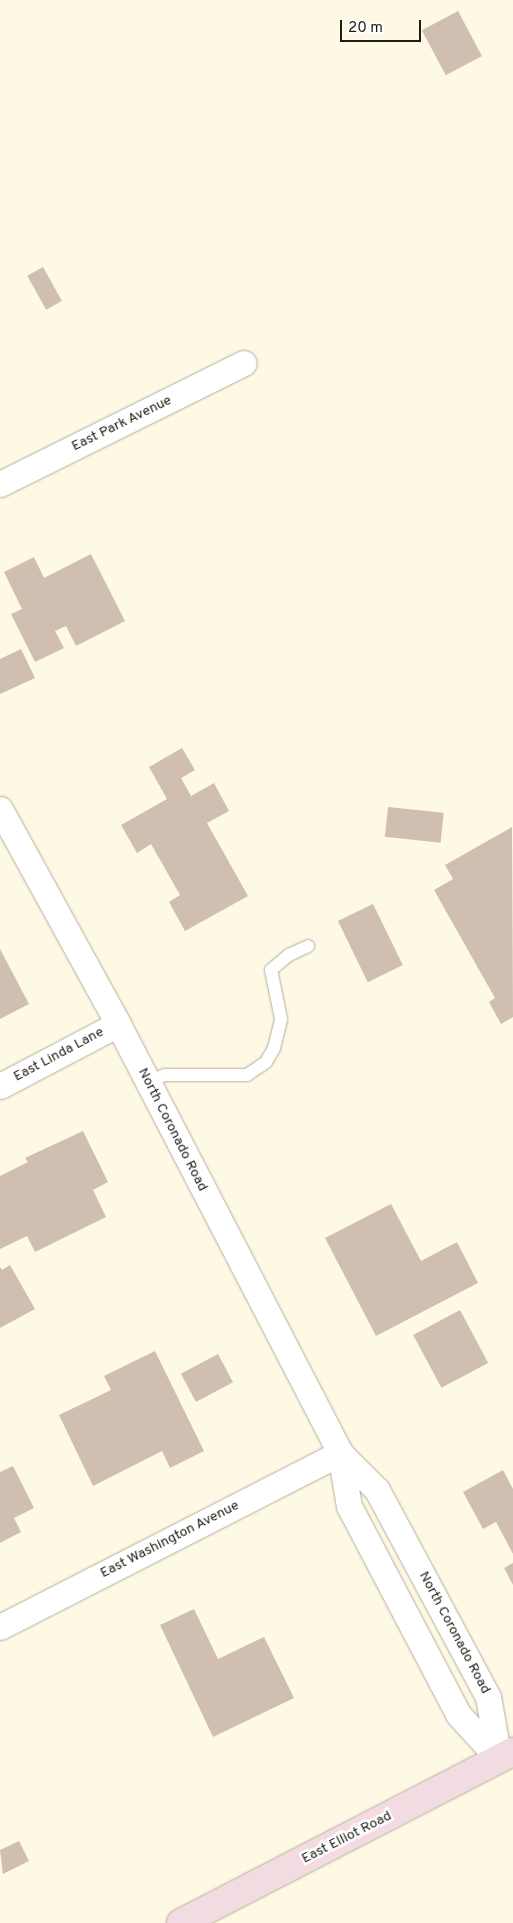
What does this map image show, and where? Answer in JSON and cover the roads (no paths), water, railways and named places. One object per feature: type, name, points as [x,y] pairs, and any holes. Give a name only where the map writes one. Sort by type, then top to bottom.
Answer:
[{"type":"main road","name":"East Elliot Road","points":[[181,1923],[506,1756]]},
{"type":"street","name":"East Park Avenue","points":[[0,484],[244,363]]},
{"type":"street","name":"North Coronado Road","points":[[0,809],[118,1024],[340,1453],[350,1506],[458,1714],[506,1756]]},
{"type":"street","name":"East Linda Lane","points":[[0,1086],[118,1024]]},
{"type":"street","name":"North Coronado Road","points":[[340,1453],[377,1490],[488,1697],[506,1756]]},
{"type":"street","name":"East Washington Avenue","points":[[0,1627],[340,1453]]},
{"type":"lane","points":[[148,1082],[165,1075],[247,1075],[266,1062],[274,1048],[281,1018],[271,970],[289,955],[308,946]]}]
